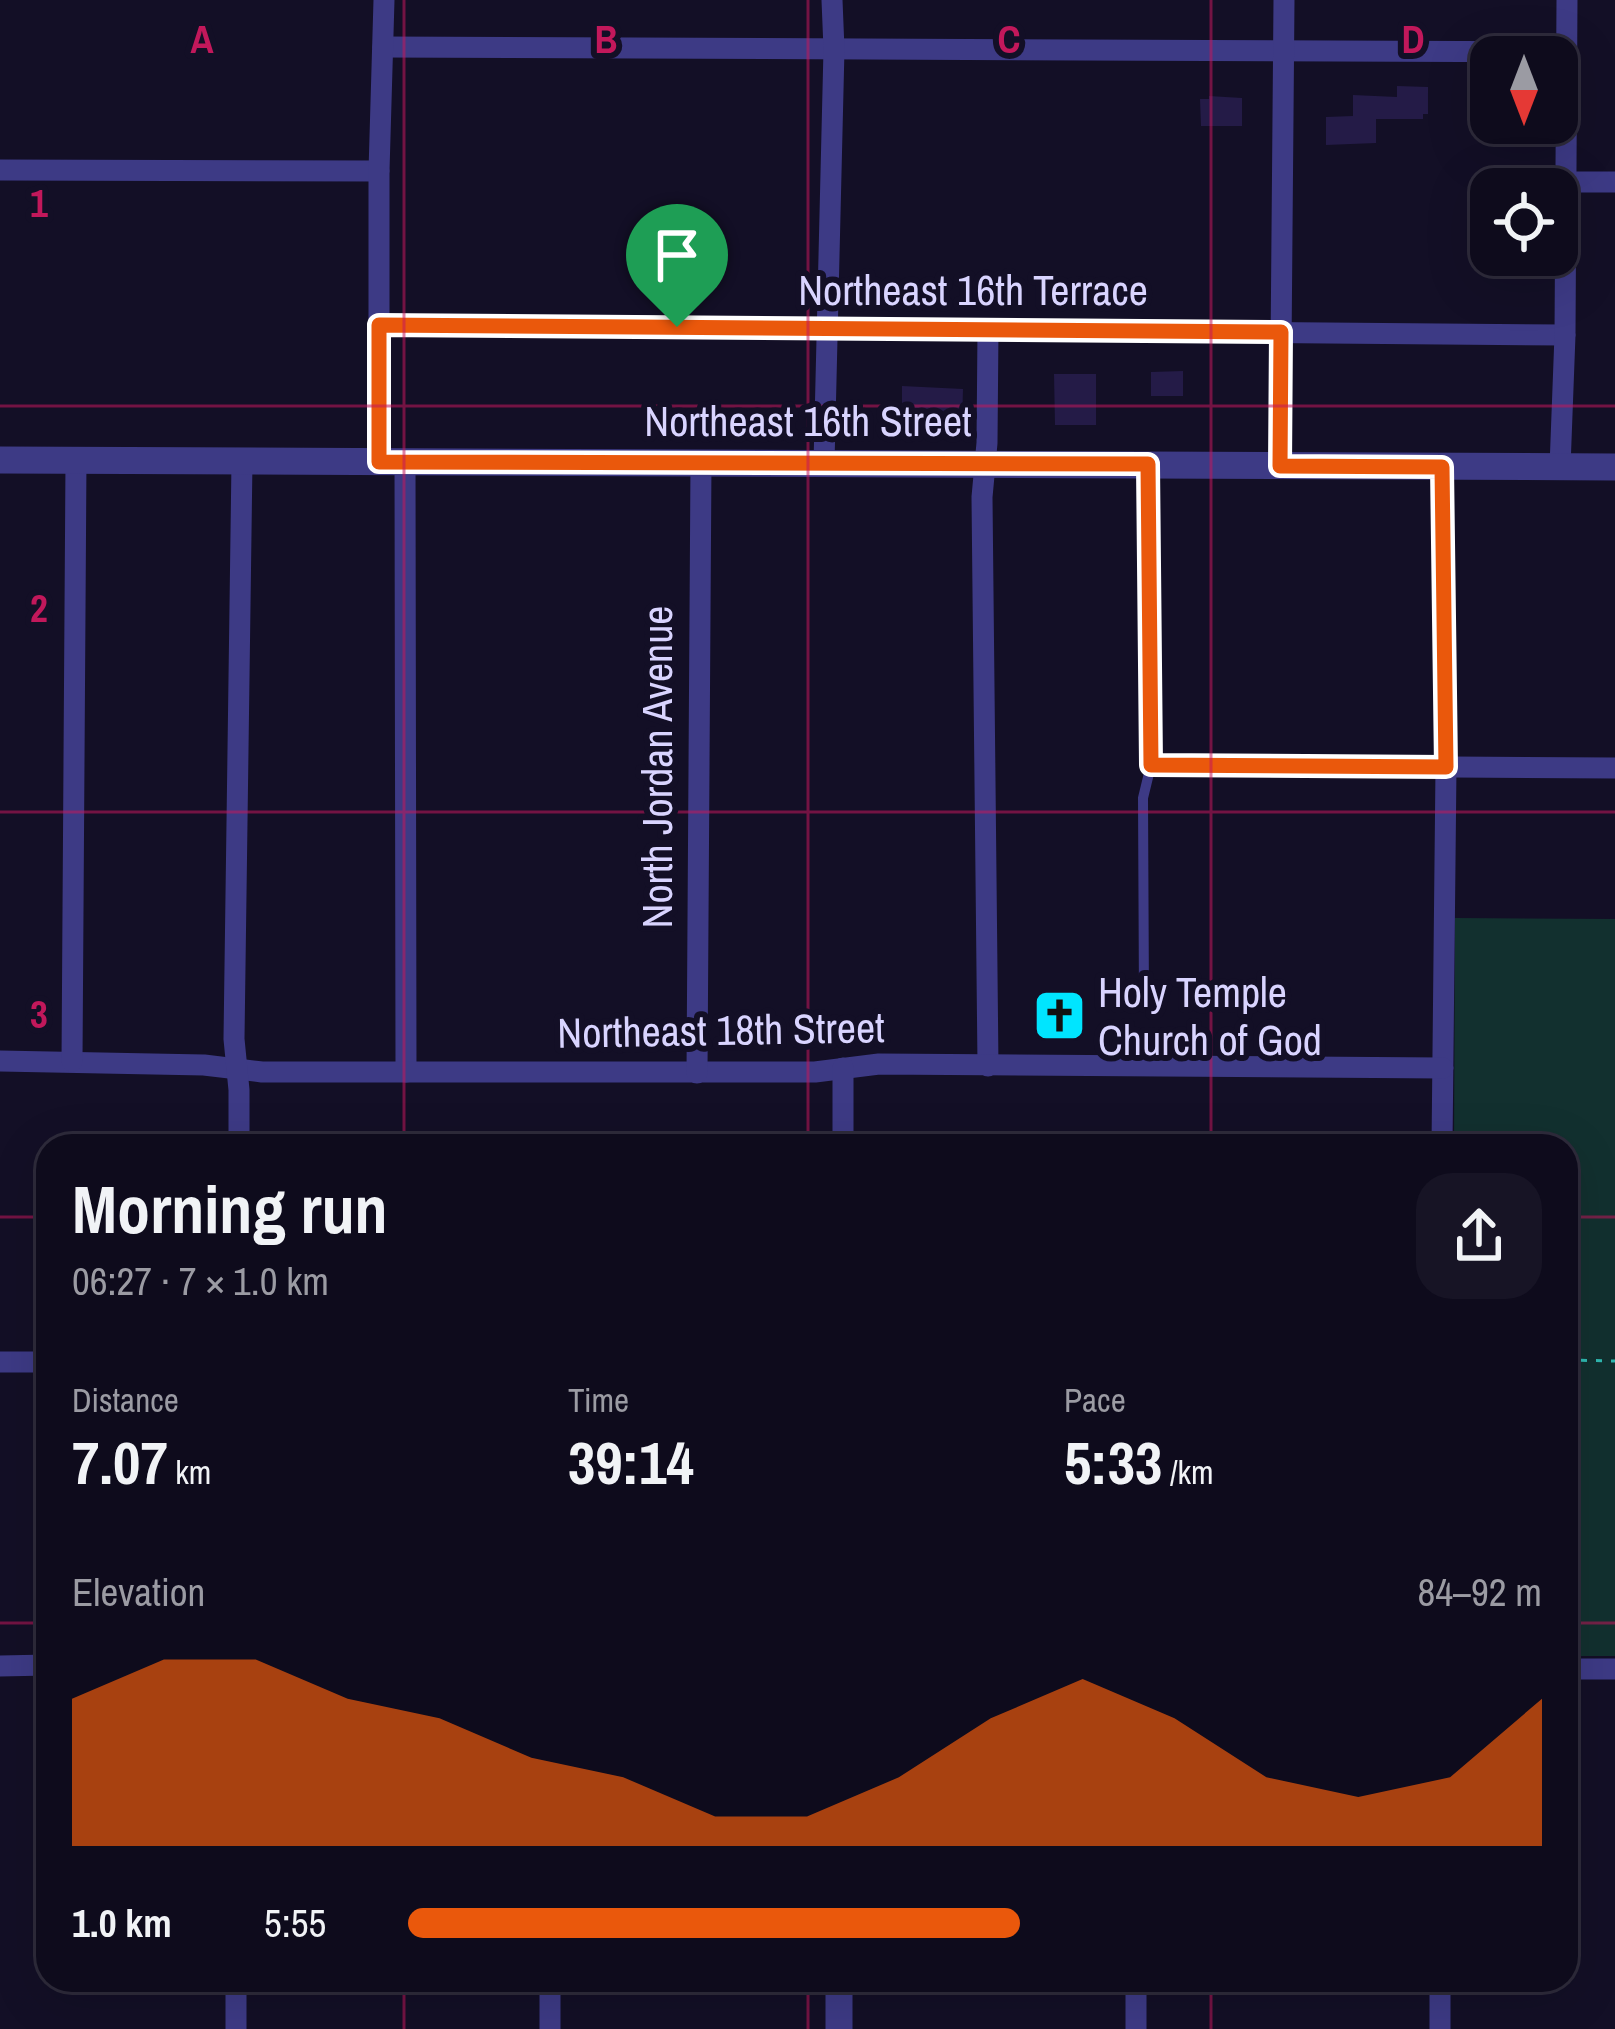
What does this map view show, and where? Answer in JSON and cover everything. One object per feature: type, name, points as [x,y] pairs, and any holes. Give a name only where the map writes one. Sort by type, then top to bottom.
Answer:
[{"type":"street","points":[[383,0],[379,325],[392,462],[406,1072]]},
{"type":"street","points":[[824,463],[832,0]]},
{"type":"street","points":[[1280,466],[1284,0]]},
{"type":"street","points":[[1567,0],[1567,36]]},
{"type":"street","points":[[383,46],[1470,52]]},
{"type":"street","points":[[0,170],[379,171]]},
{"type":"street","points":[[1578,182],[1615,182]]},
{"type":"street","points":[[1560,467],[1565,276]]},
{"type":"street","name":"Northeast 16th Terrace","points":[[379,325],[1565,335]]},
{"type":"street","points":[[988,329],[982,496],[988,1066]]},
{"type":"street","name":"Northeast 16th Street","points":[[0,460],[1615,467]]},
{"type":"street","points":[[71,1061],[76,460]]},
{"type":"street","points":[[239,1134],[234,1039],[242,461]]},
{"type":"street","name":"North Jordan Avenue","points":[[697,1073],[701,462]]},
{"type":"street","points":[[1148,464],[1151,765],[1615,769]]},
{"type":"street","points":[[1442,467],[1446,767],[1442,1134]]},
{"type":"street","name":"Northeast 18th Street","points":[[0,1061],[262,1072],[815,1072],[879,1064],[1443,1068]]},
{"type":"street","points":[[843,1134],[844,1068]]},
{"type":"street","points":[[0,1362],[36,1362]]},
{"type":"street","points":[[0,1666],[36,1665]]},
{"type":"street","points":[[1578,1669],[1615,1669]]},
{"type":"street","points":[[236,1992],[236,2029]]},
{"type":"street","points":[[550,1992],[550,2029]]},
{"type":"street","points":[[839,1992],[839,2029]]},
{"type":"street","points":[[1136,1992],[1136,2029]]},
{"type":"street","points":[[1440,1992],[1440,2029]]},
{"type":"lane","points":[[1144,1003],[1143,798],[1151,765]]},
{"type":"path","points":[[1578,1360],[1615,1360]]},
{"type":"green space","points":[[1455,918],[1615,919],[1615,1656],[1578,1656],[1578,1134],[1454,1134]]},
{"type":"building","points":[[1397,86],[1428,87],[1428,114],[1423,119],[1376,119],[1376,143],[1326,145],[1326,117],[1353,116],[1353,95],[1397,97]]},
{"type":"building","points":[[1242,98],[1242,126],[1201,126],[1200,99]]},
{"type":"building","points":[[1183,371],[1183,396],[1151,396],[1151,372]]},
{"type":"building","points":[[1054,374],[1096,374],[1096,425],[1055,425]]},
{"type":"building","points":[[902,386],[963,389],[962,426],[881,427],[902,414]]},
{"type":"place","name":"Holy Temple Church of God","points":[[1059,1016]]},
{"type":"route","points":[[379,325],[677,327],[1281,332],[1280,466],[1442,467],[1446,767],[1151,765],[1148,464],[379,462],[379,325]]}]
